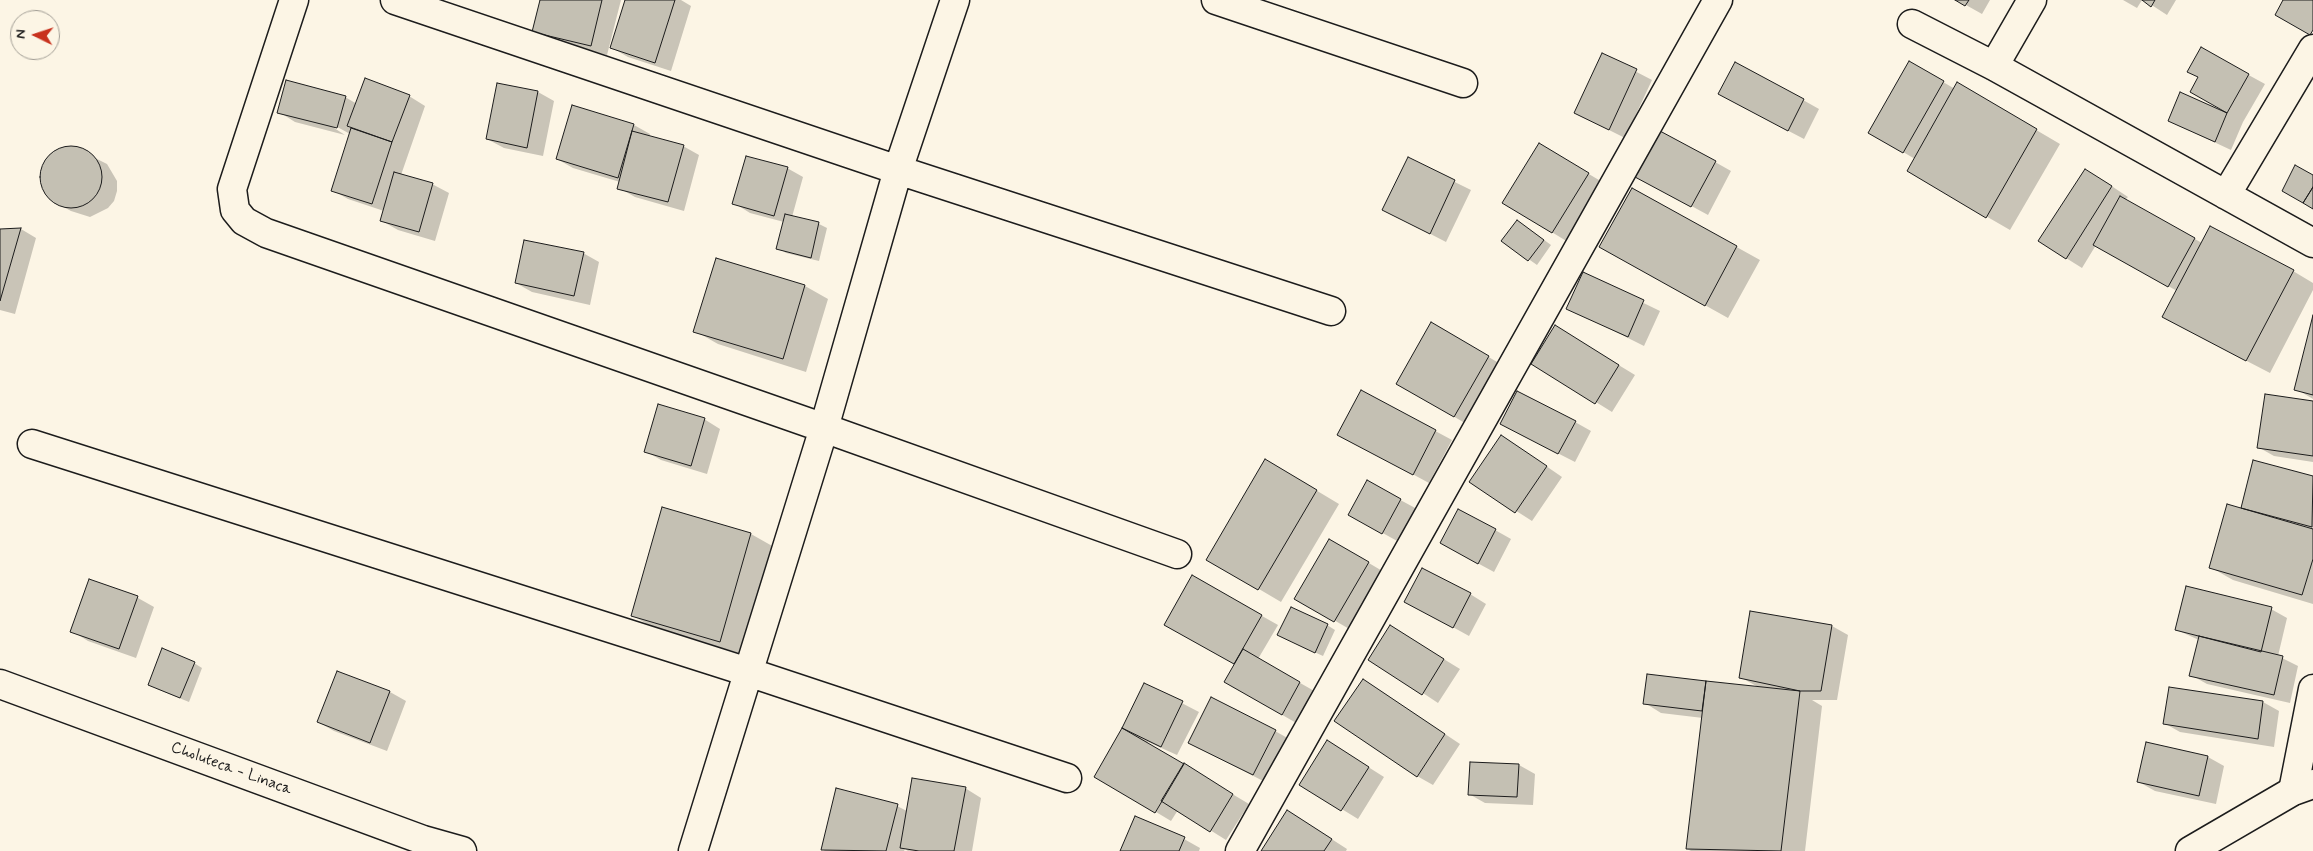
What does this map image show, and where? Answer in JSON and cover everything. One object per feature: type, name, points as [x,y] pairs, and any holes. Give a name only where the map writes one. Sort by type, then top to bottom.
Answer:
[{"type":"street","points":[[294,0],[232,189],[235,210],[244,221],[266,233],[824,428],[1177,554]]},
{"type":"street","points":[[395,0],[898,170],[1330,311]]},
{"type":"street","points":[[693,851],[824,428],[898,170],[954,0]]},
{"type":"street","points":[[1216,0],[1463,83]]},
{"type":"street","points":[[1240,851],[1718,0]]},
{"type":"street","points":[[1994,66],[2032,0]]},
{"type":"street","points":[[1912,24],[1994,66],[2313,243]]},
{"type":"street","points":[[2226,195],[2313,49]]},
{"type":"street","points":[[32,444],[748,672],[1067,778]]},
{"type":"street","name":"Choluteca - Linaca","points":[[0,684],[423,840],[462,851]]},
{"type":"street","points":[[2190,851],[2303,788],[2313,689]]},
{"type":"building","points":[[540,0],[602,0],[591,46],[532,32]]},
{"type":"building","points":[[625,0],[675,0],[655,63],[610,48]]},
{"type":"building","points":[[1955,0],[1969,0],[1965,6]]},
{"type":"building","points":[[2142,0],[2155,0],[2151,7]]},
{"type":"building","points":[[2283,0],[2313,0],[2313,30],[2310,35],[2275,15]]},
{"type":"building","points":[[2201,47],[2249,74],[2227,113],[2190,92],[2198,77],[2187,72]]},
{"type":"building","points":[[1602,53],[1637,69],[1609,130],[1574,113]]},
{"type":"building","points":[[1909,61],[1944,81],[1903,153],[1868,133]]},
{"type":"building","points":[[1735,62],[1804,99],[1788,131],[1718,94]]},
{"type":"building","points":[[365,78],[410,95],[392,142],[347,126]]},
{"type":"building","points":[[286,80],[346,96],[337,128],[277,113]]},
{"type":"building","points":[[1957,82],[2037,129],[1986,218],[1907,171]]},
{"type":"building","points":[[497,83],[538,91],[527,148],[486,139]]},
{"type":"building","points":[[2180,92],[2227,113],[2215,142],[2168,121]]},
{"type":"building","points":[[572,105],[634,124],[618,178],[556,159]]},
{"type":"building","points":[[351,128],[392,142],[372,204],[331,191]]},
{"type":"building","points":[[632,131],[684,145],[668,202],[617,189]]},
{"type":"building","points":[[1660,131],[1716,161],[1691,207],[1635,177]]},
{"type":"building","points":[[1539,143],[1589,173],[1552,233],[1502,203]]},
{"type":"building","points":[[71,146],[83,149],[93,155],[99,165],[102,177],[99,189],[93,199],[83,205],[71,208],[59,205],[49,199],[43,189],[40,177],[43,165],[49,155],[59,149]]},
{"type":"building","points":[[746,156],[788,167],[774,216],[732,204]]},
{"type":"building","points":[[1408,157],[1455,180],[1430,234],[1382,210]]},
{"type":"building","points":[[2295,165],[2313,175],[2313,187],[2303,203],[2282,191]]},
{"type":"building","points":[[2085,169],[2112,186],[2066,259],[2038,241]]},
{"type":"building","points":[[394,172],[433,183],[419,232],[380,221]]},
{"type":"building","points":[[2313,187],[2313,209],[2303,203]]},
{"type":"building","points":[[1632,188],[1737,246],[1705,306],[1599,247]]},
{"type":"building","points":[[2120,196],[2195,238],[2168,287],[2093,245]]},
{"type":"building","points":[[785,214],[819,222],[811,258],[776,249]]},
{"type":"building","points":[[1517,220],[1544,240],[1528,261],[1501,241]]},
{"type":"building","points":[[2210,226],[2294,270],[2246,361],[2162,317]]},
{"type":"building","points":[[21,228],[0,301],[0,229]]},
{"type":"building","points":[[524,240],[584,252],[574,296],[515,283]]},
{"type":"building","points":[[716,258],[805,285],[783,359],[693,332]]},
{"type":"building","points":[[1583,272],[1644,300],[1628,337],[1566,309]]},
{"type":"building","points":[[2313,315],[2313,395],[2294,390]]},
{"type":"building","points":[[1431,322],[1489,356],[1454,417],[1396,384]]},
{"type":"building","points":[[1555,325],[1619,365],[1595,404],[1531,364]]},
{"type":"building","points":[[1361,390],[1436,430],[1413,475],[1337,435]]},
{"type":"building","points":[[1517,391],[1576,421],[1558,454],[1500,424]]},
{"type":"building","points":[[2265,394],[2313,401],[2313,456],[2257,448]]},
{"type":"building","points":[[658,404],[705,418],[691,466],[644,452]]},
{"type":"building","points":[[1501,435],[1547,466],[1515,513],[1469,482]]},
{"type":"building","points":[[1265,459],[1317,490],[1258,590],[1206,560]]},
{"type":"building","points":[[2253,460],[2313,476],[2312,527],[2241,508]]},
{"type":"building","points":[[1367,480],[1401,499],[1382,534],[1348,515]]},
{"type":"building","points":[[2227,504],[2313,529],[2313,559],[2302,595],[2209,568]]},
{"type":"building","points":[[662,507],[751,533],[720,642],[631,616]]},
{"type":"building","points":[[1458,509],[1496,529],[1478,564],[1440,543]]},
{"type":"building","points":[[1329,539],[1369,562],[1334,622],[1294,599]]},
{"type":"building","points":[[1422,568],[1471,593],[1453,628],[1404,602]]},
{"type":"building","points":[[1192,575],[1262,615],[1234,664],[1164,625]]},
{"type":"building","points":[[89,579],[138,596],[119,649],[70,632]]},
{"type":"building","points":[[2186,586],[2272,607],[2261,652],[2175,630]]},
{"type":"building","points":[[1291,607],[1328,624],[1315,653],[1277,635]]},
{"type":"building","points":[[1750,611],[1832,625],[1821,691],[1800,691],[1739,678]]},
{"type":"building","points":[[1390,625],[1444,659],[1422,695],[1368,660]]},
{"type":"building","points":[[2199,636],[2283,656],[2274,695],[2189,676]]},
{"type":"building","points":[[162,648],[195,662],[180,698],[148,685]]},
{"type":"building","points":[[1243,649],[1300,682],[1282,715],[1224,682]]},
{"type":"building","points":[[337,671],[390,691],[370,743],[317,722]]},
{"type":"building","points":[[1647,674],[1706,681],[1702,711],[1643,704]]},
{"type":"building","points":[[1363,679],[1445,734],[1417,777],[1334,721]]},
{"type":"building","points":[[1706,681],[1800,691],[1781,851],[1686,849]]},
{"type":"building","points":[[1144,683],[1183,701],[1161,747],[1122,728]]},
{"type":"building","points":[[2169,687],[2263,701],[2258,739],[2163,724]]},
{"type":"building","points":[[1211,697],[1276,730],[1253,775],[1188,743]]},
{"type":"building","points":[[1122,728],[1184,764],[1155,813],[1094,777]]},
{"type":"building","points":[[1327,740],[1369,767],[1341,811],[1299,785]]},
{"type":"building","points":[[2146,742],[2208,756],[2199,796],[2137,782]]},
{"type":"building","points":[[1470,762],[1519,764],[1517,797],[1468,795]]},
{"type":"building","points":[[1184,763],[1233,794],[1210,832],[1161,801]]},
{"type":"building","points":[[912,778],[966,787],[954,851],[919,851],[900,848]]},
{"type":"building","points":[[836,788],[898,804],[886,851],[821,850]]},
{"type":"building","points":[[1287,810],[1332,839],[1324,851],[1261,851]]},
{"type":"building","points":[[1135,816],[1185,837],[1179,851],[1120,851]]}]
